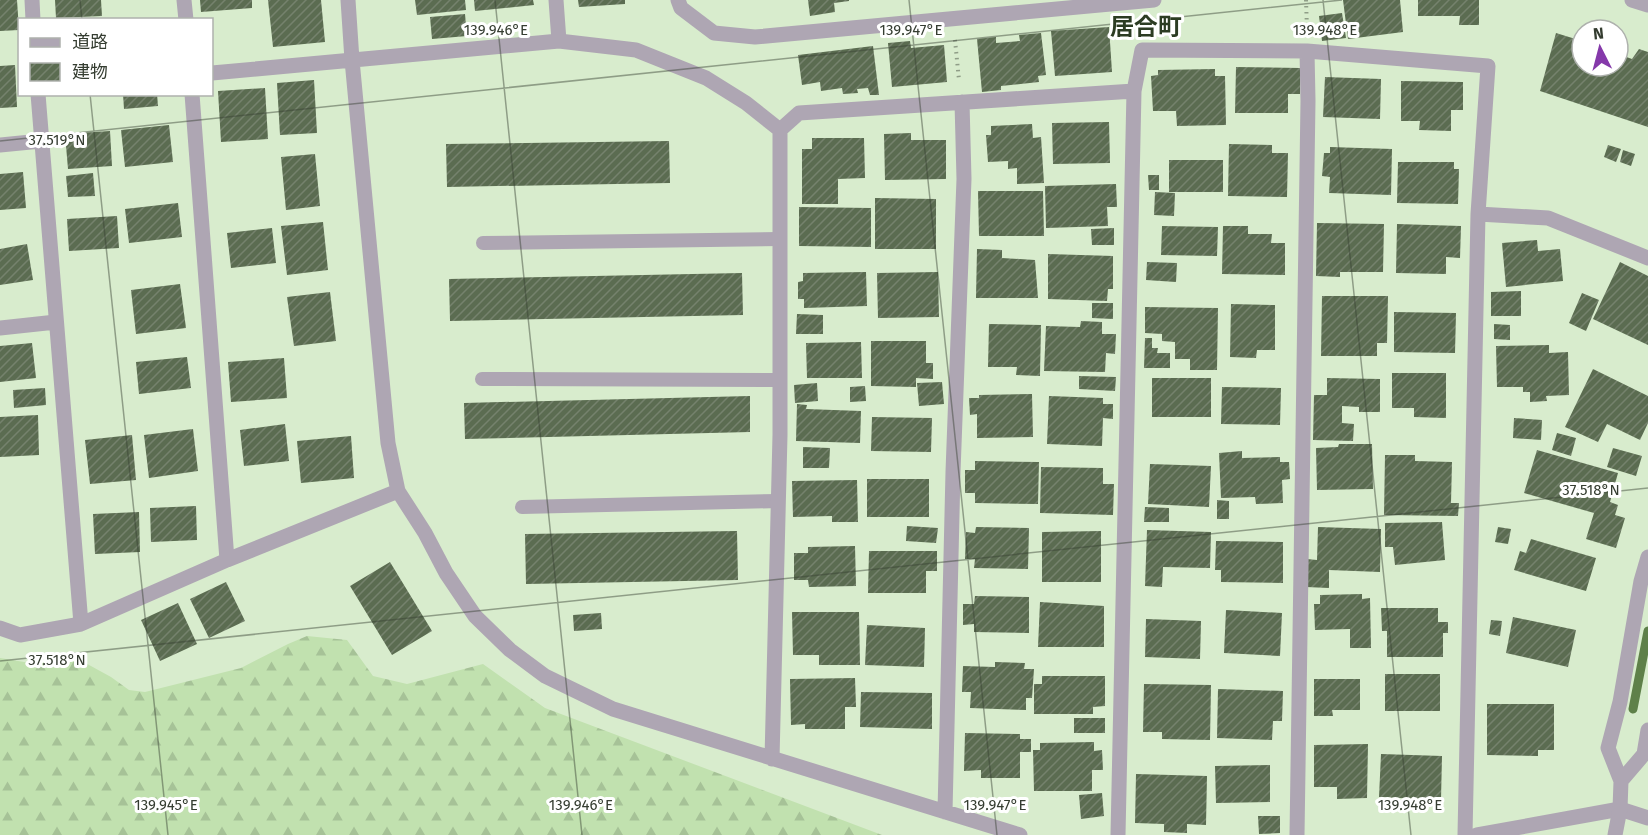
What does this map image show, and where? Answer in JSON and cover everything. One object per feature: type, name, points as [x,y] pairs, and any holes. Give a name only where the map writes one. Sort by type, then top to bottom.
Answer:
[{"type":"street","points":[[32,0],[33,18]]},
{"type":"street","points":[[184,0],[186,18]]},
{"type":"street","points":[[348,0],[388,443],[398,491],[425,533],[446,573],[475,615],[510,650],[545,676],[613,709],[1020,835]]},
{"type":"street","points":[[556,0],[559,41]]},
{"type":"street","points":[[678,0],[681,8],[714,33],[754,37],[1154,0]]},
{"type":"street","points":[[1632,0],[1648,5]]},
{"type":"street","points":[[213,73],[559,41],[636,50],[706,78],[746,103],[780,130]]},
{"type":"street","points":[[1118,835],[1134,91],[1142,50],[1307,51],[1488,66],[1478,213],[1465,835]]},
{"type":"street","points":[[1298,835],[1307,51]]},
{"type":"street","points":[[772,759],[780,380],[780,130],[799,113],[1134,91]]},
{"type":"street","points":[[38,96],[81,624]]},
{"type":"street","points":[[192,96],[227,560]]},
{"type":"street","points":[[945,812],[953,472],[964,179],[962,102]]},
{"type":"street","points":[[0,145],[41,141]]},
{"type":"street","points":[[1478,213],[1548,218],[1648,258]]},
{"type":"street","points":[[0,328],[56,322]]},
{"type":"street","points":[[0,628],[20,635],[81,624],[227,560],[398,491]]},
{"type":"street","points":[[1616,835],[1620,809],[1620,781],[1608,748],[1620,702],[1641,581],[1648,557]]},
{"type":"street","points":[[1620,781],[1644,754],[1648,730]]},
{"type":"street","points":[[1477,835],[1620,809],[1648,818]]},
{"type":"lane","points":[[483,243],[780,239]]},
{"type":"lane","points":[[482,379],[780,380]]},
{"type":"lane","points":[[522,507],[778,501]]},
{"type":"path","points":[[952,18],[962,102]]},
{"type":"green space","points":[[307,636],[347,640],[373,676],[407,684],[483,664],[545,708],[882,835],[0,835],[0,658],[24,662],[80,660],[129,690],[145,692],[241,668]]},
{"type":"building","points":[[0,0],[17,0],[18,30],[0,31]]},
{"type":"building","points":[[55,0],[101,0],[102,16],[56,18]]},
{"type":"building","points":[[200,0],[252,0],[252,8],[201,12]]},
{"type":"building","points":[[268,0],[321,0],[325,42],[273,47]]},
{"type":"building","points":[[415,0],[465,0],[466,10],[417,15]]},
{"type":"building","points":[[474,0],[533,0],[534,5],[475,11]]},
{"type":"building","points":[[578,0],[625,0],[625,4],[579,7]]},
{"type":"building","points":[[808,0],[849,1],[834,3],[835,12],[810,16]]},
{"type":"building","points":[[1343,0],[1400,0],[1403,32],[1348,39]]},
{"type":"building","points":[[1418,0],[1479,0],[1479,25],[1459,25],[1460,16],[1418,16]]},
{"type":"building","points":[[1342,13],[1346,38],[1322,41],[1319,16]]},
{"type":"building","points":[[465,14],[467,36],[432,39],[430,17]]},
{"type":"building","points":[[1109,27],[1112,72],[1055,76],[1051,31]]},
{"type":"building","points":[[1041,33],[1046,75],[1038,76],[1039,82],[1001,86],[1001,90],[982,92],[977,39],[996,37],[996,43],[1020,41],[1019,35]]},
{"type":"building","points":[[1556,33],[1570,37],[1570,78],[1630,78],[1630,58],[1632,59],[1639,49],[1648,52],[1648,127],[1540,91]]},
{"type":"building","points":[[910,41],[911,48],[944,45],[947,82],[892,87],[888,43]]},
{"type":"building","points":[[873,46],[879,95],[870,95],[868,88],[857,89],[858,93],[843,94],[842,88],[821,91],[820,82],[802,85],[798,55]]},
{"type":"building","points":[[15,65],[17,107],[0,108],[0,66]]},
{"type":"building","points":[[1236,67],[1300,68],[1300,94],[1288,94],[1288,113],[1235,113]]},
{"type":"building","points":[[1215,69],[1215,76],[1225,76],[1226,125],[1177,126],[1176,111],[1153,111],[1151,76],[1158,75],[1158,70]]},
{"type":"building","points":[[1325,77],[1381,79],[1380,119],[1323,117]]},
{"type":"building","points":[[314,80],[317,133],[280,135],[277,83]]},
{"type":"building","points":[[1401,81],[1463,82],[1463,110],[1451,110],[1451,131],[1419,130],[1420,121],[1401,121]]},
{"type":"building","points":[[265,88],[268,139],[221,142],[218,91]]},
{"type":"building","points":[[123,96],[157,96],[158,106],[124,109]]},
{"type":"building","points":[[1109,122],[1110,163],[1053,164],[1052,123]]},
{"type":"building","points":[[1032,124],[1033,138],[1041,137],[1044,183],[1017,184],[1017,168],[1008,169],[1008,161],[988,162],[986,135],[991,135],[991,126]]},
{"type":"building","points":[[169,125],[173,162],[125,167],[121,130]]},
{"type":"building","points":[[110,131],[112,166],[68,169],[65,134]]},
{"type":"building","points":[[911,133],[911,140],[946,140],[946,179],[885,180],[884,134]]},
{"type":"building","points":[[812,138],[864,138],[865,178],[838,179],[838,204],[802,204],[802,149],[812,149]]},
{"type":"building","points":[[669,141],[670,183],[447,187],[446,144]]},
{"type":"building","points":[[1229,144],[1272,145],[1272,153],[1288,153],[1287,197],[1228,196]]},
{"type":"building","points":[[1608,145],[1621,149],[1616,162],[1604,157]]},
{"type":"building","points":[[1330,147],[1392,149],[1391,195],[1329,193],[1330,177],[1322,176],[1324,153],[1330,153]]},
{"type":"building","points":[[1623,150],[1635,154],[1631,166],[1620,162]]},
{"type":"building","points":[[315,154],[320,206],[286,210],[281,157]]},
{"type":"building","points":[[1169,160],[1223,160],[1223,192],[1169,192]]},
{"type":"building","points":[[1398,162],[1454,162],[1454,169],[1459,169],[1458,204],[1397,203]]},
{"type":"building","points":[[23,172],[26,208],[0,210],[0,174]]},
{"type":"building","points":[[93,173],[95,196],[68,197],[66,176]]},
{"type":"building","points":[[1148,175],[1159,175],[1159,190],[1149,190]]},
{"type":"building","points":[[1116,184],[1117,207],[1107,207],[1108,226],[1046,228],[1045,186]]},
{"type":"building","points":[[978,191],[1043,191],[1044,236],[979,236]]},
{"type":"building","points":[[1155,192],[1175,193],[1174,216],[1154,215]]},
{"type":"building","points":[[875,198],[936,199],[936,249],[875,249]]},
{"type":"building","points":[[178,203],[182,237],[129,243],[125,209]]},
{"type":"building","points":[[799,207],[871,208],[871,247],[799,246]]},
{"type":"building","points":[[117,216],[119,248],[69,251],[67,219]]},
{"type":"building","points":[[323,222],[328,270],[287,275],[281,226]]},
{"type":"building","points":[[1317,223],[1384,224],[1383,272],[1340,272],[1340,277],[1316,276]]},
{"type":"building","points":[[1397,224],[1461,226],[1460,258],[1446,257],[1446,274],[1396,273]]},
{"type":"building","points":[[1162,226],[1218,227],[1217,256],[1161,255]]},
{"type":"building","points":[[1223,226],[1248,226],[1248,234],[1272,234],[1271,243],[1285,243],[1285,275],[1222,274]]},
{"type":"building","points":[[272,228],[276,263],[231,268],[227,233]]},
{"type":"building","points":[[1114,228],[1114,245],[1092,245],[1091,229]]},
{"type":"building","points":[[1537,240],[1538,251],[1560,249],[1563,281],[1506,287],[1502,243]]},
{"type":"building","points":[[27,244],[33,280],[0,285],[0,249]]},
{"type":"building","points":[[977,249],[1002,250],[1002,258],[1035,260],[1038,298],[976,298]]},
{"type":"building","points":[[1048,254],[1113,256],[1113,289],[1108,289],[1107,301],[1048,299]]},
{"type":"building","points":[[1147,262],[1177,263],[1176,282],[1146,280]]},
{"type":"building","points":[[1620,262],[1648,276],[1648,345],[1593,319]]},
{"type":"building","points":[[866,272],[867,306],[804,308],[804,299],[798,299],[798,282],[803,281],[803,273]]},
{"type":"building","points":[[938,272],[939,317],[878,318],[877,273]]},
{"type":"building","points":[[742,273],[743,315],[450,321],[449,279]]},
{"type":"building","points":[[180,284],[186,328],[136,334],[131,290]]},
{"type":"building","points":[[1521,291],[1521,316],[1491,316],[1491,292]]},
{"type":"building","points":[[330,292],[336,341],[294,346],[287,297]]},
{"type":"building","points":[[1582,293],[1599,300],[1586,331],[1569,323]]},
{"type":"building","points":[[1322,296],[1388,296],[1387,343],[1377,343],[1377,356],[1321,356]]},
{"type":"building","points":[[1092,303],[1113,303],[1113,319],[1092,318]]},
{"type":"building","points":[[1231,304],[1275,305],[1275,350],[1257,350],[1256,358],[1230,357]]},
{"type":"building","points":[[1145,307],[1218,308],[1217,370],[1190,370],[1190,359],[1175,359],[1175,342],[1162,341],[1162,334],[1145,333]]},
{"type":"building","points":[[1394,312],[1456,313],[1455,353],[1394,352]]},
{"type":"building","points":[[797,314],[823,315],[823,334],[796,334]]},
{"type":"building","points":[[1081,321],[1102,322],[1102,334],[1116,334],[1115,354],[1106,353],[1105,372],[1044,371],[1046,326],[1080,327]]},
{"type":"building","points":[[989,324],[1041,325],[1040,376],[1016,375],[1017,367],[988,367]]},
{"type":"building","points":[[1494,324],[1510,325],[1510,340],[1494,339]]},
{"type":"building","points":[[1145,338],[1152,338],[1152,348],[1158,348],[1157,353],[1170,353],[1170,368],[1144,368]]},
{"type":"building","points":[[871,341],[926,341],[926,363],[933,363],[933,379],[916,378],[916,387],[871,386]]},
{"type":"building","points":[[861,342],[862,378],[807,378],[806,343]]},
{"type":"building","points":[[32,343],[36,378],[0,382],[0,346]]},
{"type":"building","points":[[1549,345],[1549,353],[1568,352],[1569,395],[1546,396],[1547,401],[1530,402],[1530,392],[1523,392],[1523,387],[1497,387],[1496,346]]},
{"type":"building","points":[[187,357],[191,388],[139,394],[136,362]]},
{"type":"building","points":[[284,358],[287,398],[231,402],[228,362]]},
{"type":"building","points":[[1593,369],[1648,396],[1648,423],[1640,440],[1607,424],[1598,442],[1565,427]]},
{"type":"building","points":[[1392,373],[1446,373],[1446,418],[1414,417],[1414,408],[1392,408]]},
{"type":"building","points":[[1079,376],[1116,377],[1115,391],[1079,389]]},
{"type":"building","points":[[1152,378],[1211,378],[1211,417],[1152,417]]},
{"type":"building","points":[[1327,378],[1380,379],[1380,412],[1359,412],[1359,407],[1342,406],[1342,423],[1354,424],[1353,441],[1313,440],[1314,395],[1327,395]]},
{"type":"building","points":[[942,382],[944,404],[919,406],[917,383]]},
{"type":"building","points":[[817,383],[818,401],[795,403],[794,385]]},
{"type":"building","points":[[865,386],[866,401],[850,402],[850,387]]},
{"type":"building","points":[[1222,387],[1281,388],[1280,425],[1221,424]]},
{"type":"building","points":[[45,388],[46,405],[14,408],[13,390]]},
{"type":"building","points":[[1032,394],[1033,437],[977,438],[977,414],[970,415],[969,398],[979,398],[979,395]]},
{"type":"building","points":[[750,396],[750,432],[465,439],[464,403]]},
{"type":"building","points":[[1049,396],[1103,398],[1103,404],[1113,404],[1113,419],[1103,418],[1102,446],[1047,444]]},
{"type":"building","points":[[797,404],[807,405],[806,409],[861,411],[860,443],[796,441]]},
{"type":"building","points":[[38,415],[39,455],[0,457],[0,417]]},
{"type":"building","points":[[872,417],[932,418],[931,452],[871,451]]},
{"type":"building","points":[[1514,418],[1542,420],[1541,440],[1513,438]]},
{"type":"building","points":[[285,424],[289,461],[244,466],[240,430]]},
{"type":"building","points":[[193,429],[198,471],[149,478],[144,435]]},
{"type":"building","points":[[1557,433],[1576,438],[1571,456],[1552,450]]},
{"type":"building","points":[[132,435],[136,480],[90,484],[85,440]]},
{"type":"building","points":[[351,436],[354,478],[301,483],[297,441]]},
{"type":"building","points":[[1339,444],[1372,444],[1373,489],[1317,490],[1316,448],[1338,447]]},
{"type":"building","points":[[803,447],[830,448],[829,468],[803,468]]},
{"type":"building","points":[[1613,448],[1642,456],[1636,476],[1607,467]]},
{"type":"building","points":[[1537,450],[1618,473],[1610,502],[1618,505],[1615,515],[1625,518],[1616,548],[1586,539],[1594,513],[1524,493]]},
{"type":"building","points":[[1242,451],[1242,458],[1280,457],[1280,462],[1289,462],[1290,479],[1282,480],[1283,503],[1256,504],[1255,497],[1221,498],[1219,453]]},
{"type":"building","points":[[1385,455],[1415,455],[1415,461],[1452,462],[1451,503],[1459,503],[1458,516],[1384,515]]},
{"type":"building","points":[[975,461],[1039,462],[1038,504],[975,503],[975,493],[965,493],[965,470],[975,470]]},
{"type":"building","points":[[1150,464],[1211,466],[1209,507],[1148,504]]},
{"type":"building","points":[[1041,467],[1103,468],[1103,484],[1114,484],[1113,515],[1040,513]]},
{"type":"building","points":[[867,479],[929,479],[929,517],[867,517]]},
{"type":"building","points":[[857,480],[858,522],[832,522],[832,516],[793,517],[792,481]]},
{"type":"building","points":[[1217,500],[1229,501],[1229,519],[1217,519]]},
{"type":"building","points":[[196,506],[197,540],[151,542],[150,508]]},
{"type":"building","points":[[1145,507],[1169,508],[1169,522],[1144,522]]},
{"type":"building","points":[[139,512],[140,552],[95,554],[93,514]]},
{"type":"building","points":[[1442,522],[1445,560],[1395,565],[1393,547],[1385,547],[1385,523]]},
{"type":"building","points":[[907,526],[938,528],[936,543],[906,541]]},
{"type":"building","points":[[976,527],[1029,528],[1028,569],[974,568],[975,559],[965,559],[966,532],[975,533]]},
{"type":"building","points":[[1318,527],[1381,529],[1380,572],[1329,570],[1329,588],[1306,587],[1307,559],[1317,560]]},
{"type":"building","points":[[1498,527],[1511,529],[1508,544],[1495,542]]},
{"type":"building","points":[[1147,530],[1211,532],[1210,568],[1163,567],[1162,587],[1145,586]]},
{"type":"building","points":[[737,531],[738,580],[526,584],[525,534]]},
{"type":"building","points":[[1101,531],[1101,582],[1042,582],[1042,532]]},
{"type":"building","points":[[1531,539],[1596,558],[1586,591],[1514,570],[1520,551],[1526,553]]},
{"type":"building","points":[[1216,541],[1283,542],[1283,583],[1221,582],[1221,570],[1215,570]]},
{"type":"building","points":[[855,546],[856,586],[809,587],[808,580],[794,580],[794,553],[808,553],[808,547]]},
{"type":"building","points":[[869,551],[937,551],[937,571],[926,571],[926,593],[868,593]]},
{"type":"building","points":[[390,562],[432,631],[392,655],[350,586]]},
{"type":"building","points":[[226,582],[245,621],[209,638],[190,599]]},
{"type":"building","points":[[1362,594],[1362,599],[1370,598],[1371,648],[1350,648],[1350,629],[1315,630],[1314,604],[1320,604],[1320,595]]},
{"type":"building","points":[[975,596],[1029,597],[1029,633],[974,632],[974,624],[963,625],[963,604],[974,604]]},
{"type":"building","points":[[1040,602],[1104,606],[1104,647],[1038,647]]},
{"type":"building","points":[[178,603],[197,644],[160,661],[141,620]]},
{"type":"building","points":[[1381,608],[1438,608],[1438,622],[1448,622],[1448,633],[1443,633],[1443,657],[1387,657],[1387,631],[1382,631]]},
{"type":"building","points":[[1226,610],[1282,613],[1280,656],[1224,653]]},
{"type":"building","points":[[792,612],[859,612],[860,665],[819,665],[819,655],[793,655]]},
{"type":"building","points":[[601,613],[602,629],[574,631],[573,615]]},
{"type":"building","points":[[1513,617],[1576,630],[1568,667],[1506,653]]},
{"type":"building","points":[[1146,619],[1201,621],[1200,659],[1145,657]]},
{"type":"building","points":[[1491,620],[1502,621],[1500,636],[1489,634]]},
{"type":"building","points":[[867,625],[925,628],[924,667],[865,665]]},
{"type":"building","points":[[995,662],[1025,663],[1024,669],[1034,669],[1032,698],[1026,698],[1026,710],[970,708],[971,692],[962,692],[963,666],[995,667]]},
{"type":"building","points":[[1385,674],[1440,674],[1440,711],[1385,711]]},
{"type":"building","points":[[1042,676],[1105,676],[1105,706],[1093,707],[1093,714],[1034,714],[1034,684],[1042,684]]},
{"type":"building","points":[[855,678],[856,707],[845,707],[845,729],[805,729],[805,724],[791,725],[790,679]]},
{"type":"building","points":[[1314,679],[1360,679],[1360,710],[1332,710],[1333,716],[1314,716]]},
{"type":"building","points":[[1144,684],[1211,685],[1210,740],[1162,739],[1162,732],[1143,732]]},
{"type":"building","points":[[1218,689],[1283,691],[1282,721],[1273,721],[1272,740],[1217,738]]},
{"type":"building","points":[[861,692],[932,693],[932,729],[860,727]]},
{"type":"building","points":[[1487,704],[1554,704],[1554,750],[1538,750],[1538,756],[1487,755]]},
{"type":"building","points":[[1074,718],[1105,718],[1105,733],[1074,733]]},
{"type":"building","points":[[965,733],[1020,734],[1020,739],[1031,739],[1031,752],[1020,752],[1020,778],[981,778],[981,770],[964,771]]},
{"type":"building","points":[[1094,742],[1094,751],[1102,750],[1103,770],[1092,770],[1092,791],[1034,791],[1033,750],[1040,750],[1040,743]]},
{"type":"building","points":[[1368,744],[1367,798],[1337,799],[1337,787],[1314,787],[1314,745]]},
{"type":"building","points":[[1381,754],[1442,756],[1441,800],[1379,797]]},
{"type":"building","points":[[1270,765],[1270,802],[1216,803],[1215,766]]},
{"type":"building","points":[[1136,774],[1207,776],[1206,825],[1187,824],[1187,833],[1164,832],[1164,824],[1135,823]]},
{"type":"building","points":[[1102,793],[1104,816],[1081,819],[1079,795]]},
{"type":"building","points":[[1258,816],[1280,816],[1280,833],[1259,834]]},
{"type":"waterway","points":[[1633,709],[1648,631]]},
{"type":"district","name":"居合町","points":[[1146,27]]}]
